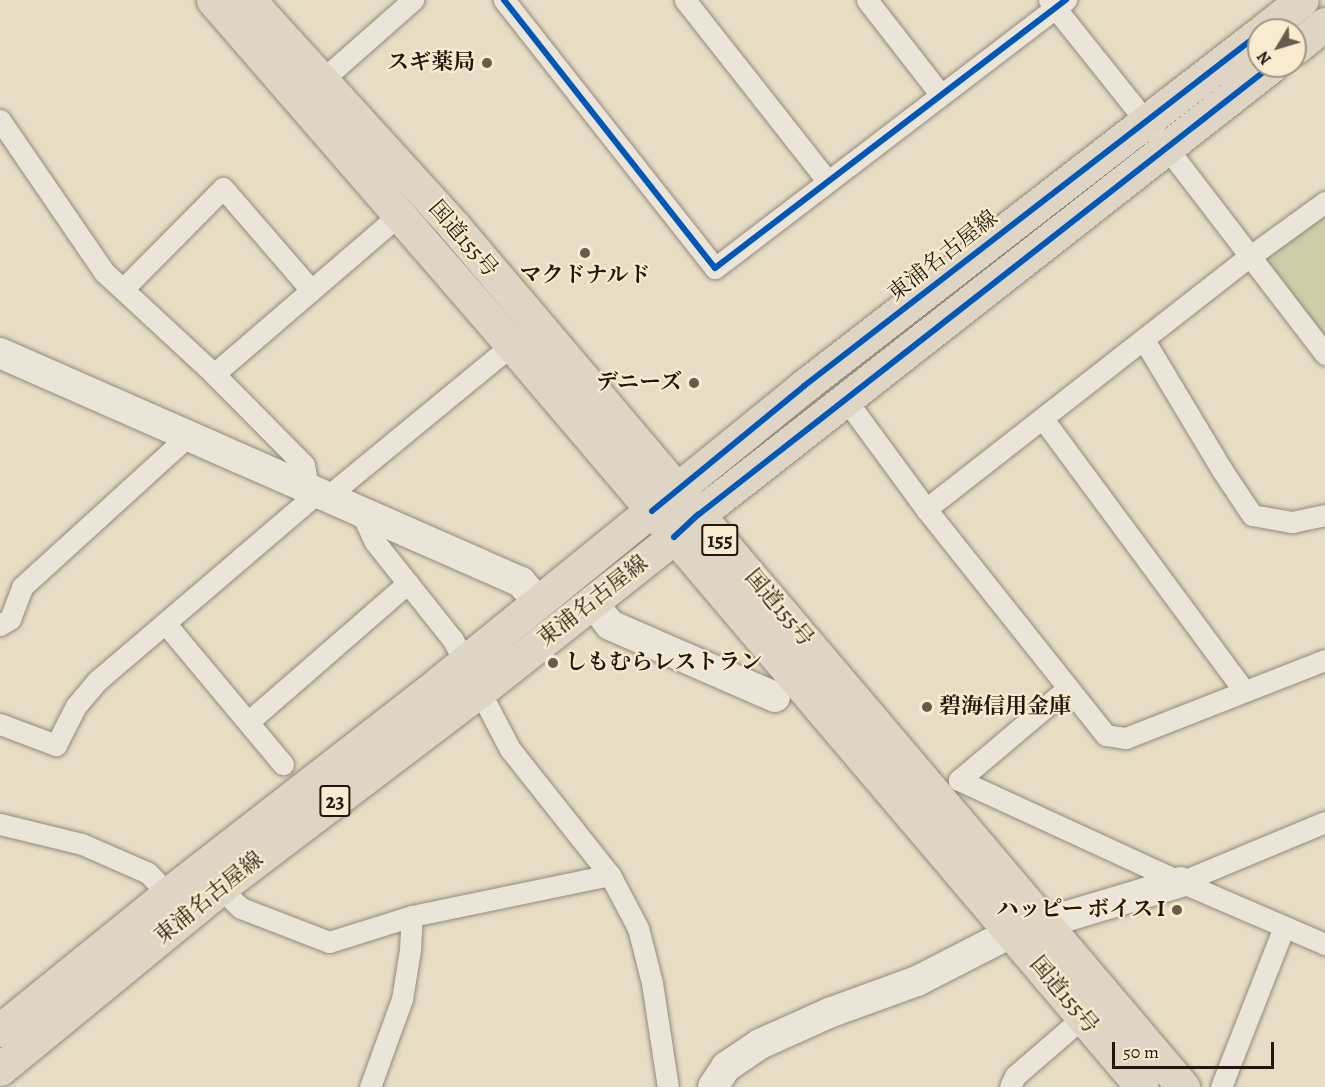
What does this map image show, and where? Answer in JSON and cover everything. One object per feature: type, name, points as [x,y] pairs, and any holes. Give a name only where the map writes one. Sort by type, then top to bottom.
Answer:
[{"type":"main road","name":"国道155号","points":[[213,0],[512,345],[1142,1087]]},
{"type":"main road","name":"国道155号","points":[[249,0],[453,225],[1183,1087]]},
{"type":"main road","points":[[1279,18],[1302,0]]},
{"type":"main road","points":[[1307,38],[1325,24]]},
{"type":"main road","name":"東浦名古屋線","points":[[0,1030],[168,894],[465,662],[804,386],[1247,43]]},
{"type":"main road","name":"東浦名古屋線","points":[[0,1069],[220,888],[480,691],[674,537],[698,515],[1256,78]]},
{"type":"street","points":[[321,81],[413,0]]},
{"type":"street","points":[[504,0],[716,268],[1057,3],[1146,123],[1325,354]]},
{"type":"street","points":[[685,0],[828,182]]},
{"type":"street","points":[[867,0],[941,95]]},
{"type":"street","points":[[0,120],[104,272],[214,374],[304,465],[318,492]]},
{"type":"street","points":[[123,289],[223,188],[311,290]]},
{"type":"street","points":[[926,509],[1250,257],[1325,202]]},
{"type":"street","points":[[214,374],[400,214]]},
{"type":"street","points":[[1144,340],[1222,470],[1252,515],[1292,522],[1325,515]]},
{"type":"street","points":[[0,724],[56,745],[76,706],[97,681],[318,492],[512,345]]},
{"type":"street","points":[[0,353],[521,582],[538,602]]},
{"type":"street","points":[[846,400],[926,509],[1106,735],[1126,738],[1325,660]]},
{"type":"street","points":[[1043,419],[1244,691]]},
{"type":"street","points":[[0,625],[10,619],[22,587],[188,436]]},
{"type":"street","points":[[360,510],[375,542],[453,640],[510,749],[610,875],[638,928],[652,983],[668,1087]]},
{"type":"street","points":[[248,722],[408,583]]},
{"type":"street","points":[[592,602],[610,625],[775,697]]},
{"type":"street","points":[[165,623],[283,764]]},
{"type":"street","points":[[1068,688],[959,780],[1325,945]]},
{"type":"street","points":[[713,1087],[726,1068],[760,1044],[829,1013],[917,981],[1011,933],[1181,882],[1325,822]]},
{"type":"street","points":[[0,824],[82,844],[148,873],[168,894]]},
{"type":"street","points":[[220,888],[241,908],[329,942],[412,916],[610,875]]},
{"type":"street","points":[[370,1087],[402,999],[410,950],[412,916]]},
{"type":"street","points":[[1221,1087],[1284,927]]},
{"type":"street","points":[[1010,1087],[1015,1076],[1083,1017]]},
{"type":"green space","points":[[1325,202],[1325,361],[1249,257]]},
{"type":"cycle path","points":[[504,0],[715,268],[1066,0]]},
{"type":"cycle path","points":[[652,511],[804,386],[1247,43]]},
{"type":"cycle path","points":[[674,537],[698,515],[1256,78]]},
{"type":"place","name":"スギ薬局","points":[[487,63]]},
{"type":"place","name":"マクドナルド","points":[[585,253]]},
{"type":"place","name":"デニーズ","points":[[694,383]]},
{"type":"place","name":"しもむらレストラン","points":[[553,663]]},
{"type":"place","name":"碧海信用金庫","points":[[927,707]]},
{"type":"place","name":"ハッピー ボイス I","points":[[1177,910]]}]
